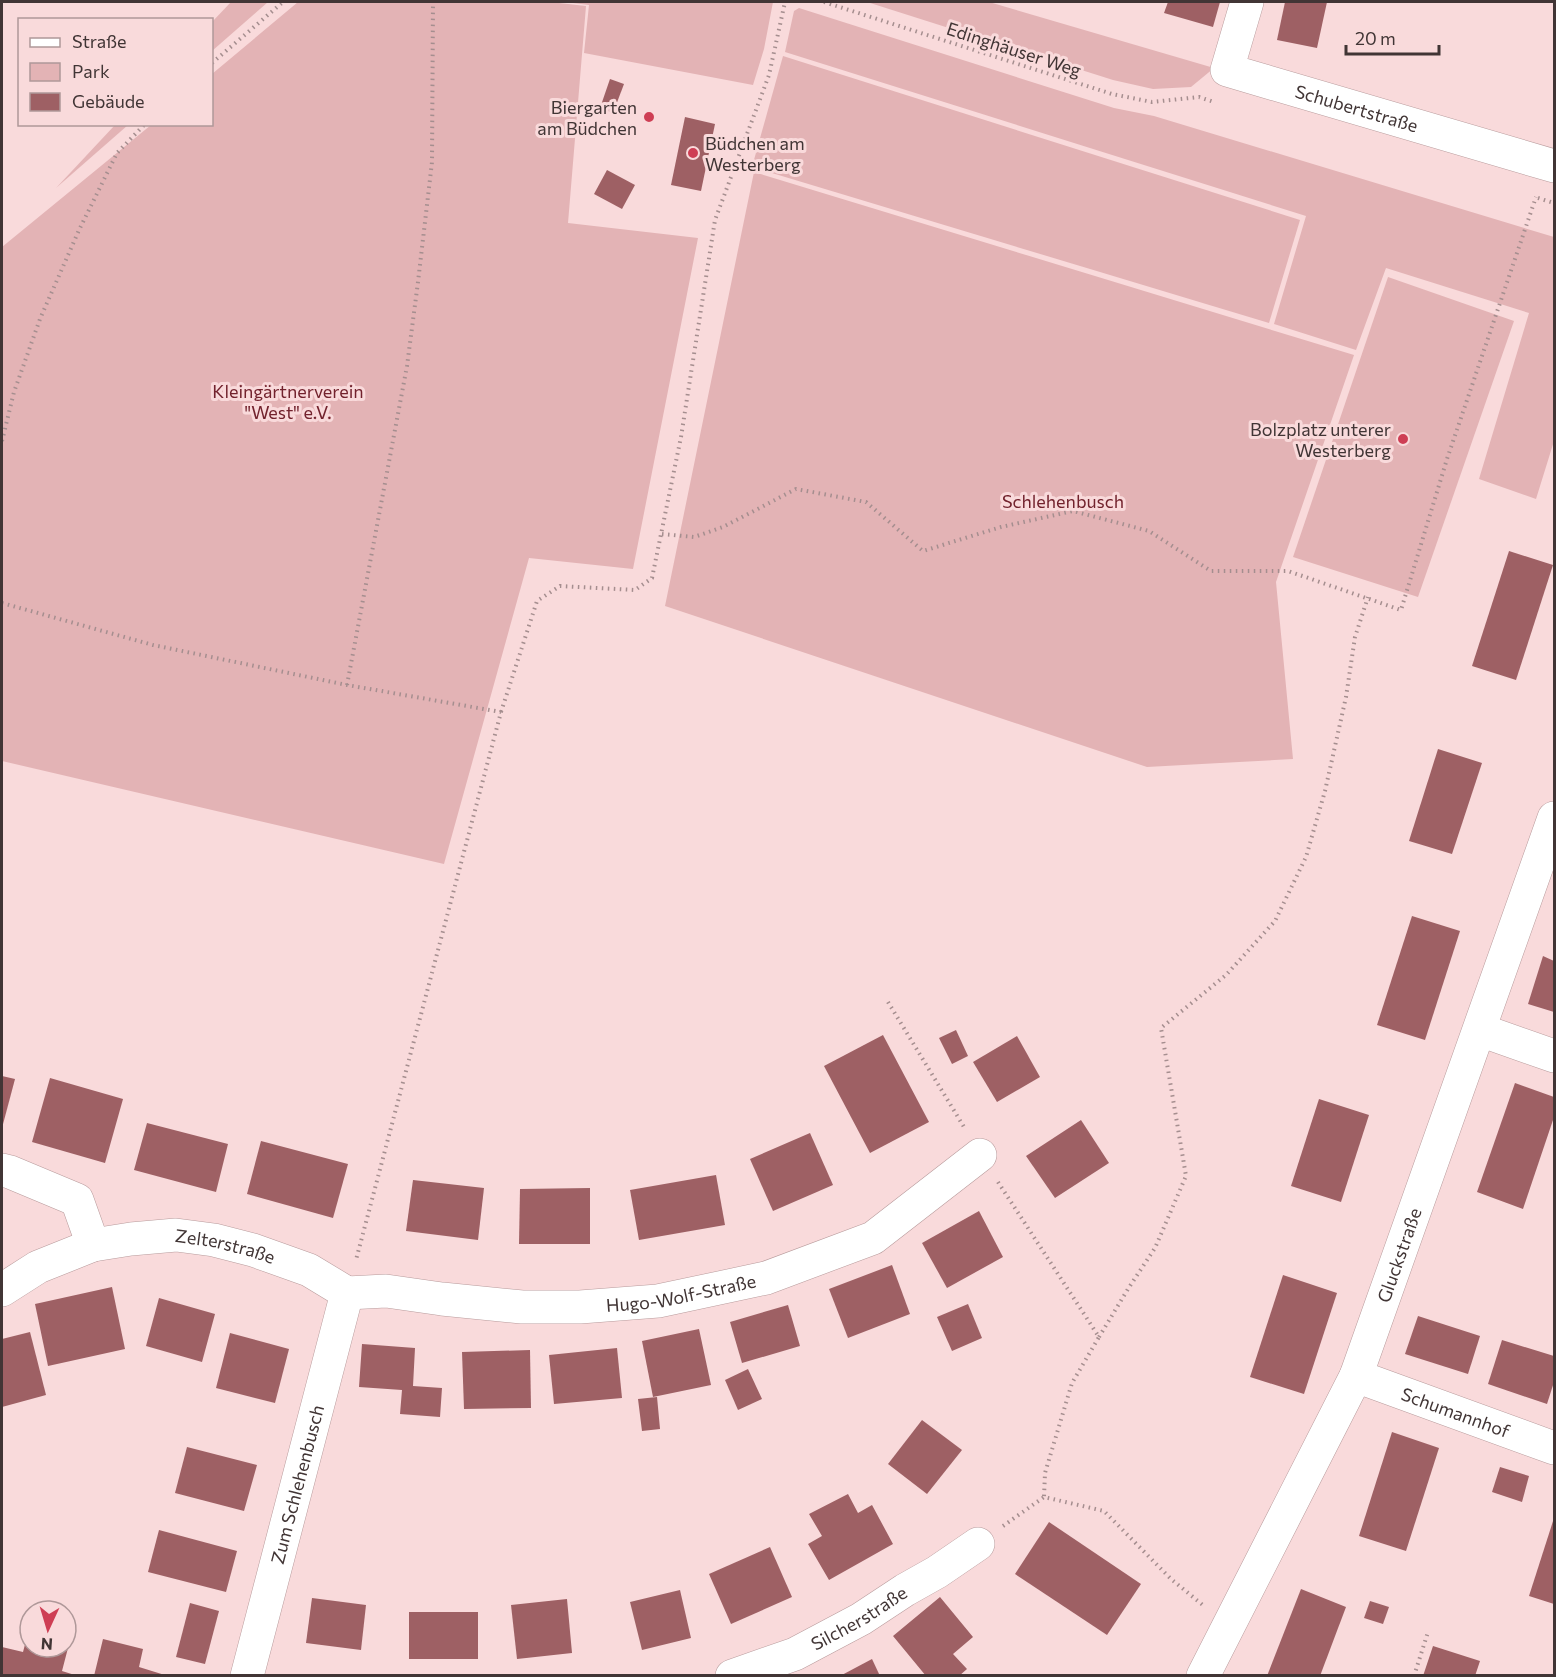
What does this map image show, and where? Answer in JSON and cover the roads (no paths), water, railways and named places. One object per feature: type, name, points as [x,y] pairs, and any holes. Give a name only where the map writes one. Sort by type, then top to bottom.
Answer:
[{"type":"street","name":"Schubertstraße","points":[[1247,2],[1227,70],[1554,166]]},
{"type":"street","name":"Gluckstraße","points":[[1203,1676],[1356,1376],[1554,818]]},
{"type":"street","points":[[1479,1030],[1554,1056]]},
{"type":"street","name":"Hugo-Wolf-Straße","points":[[347,1293],[386,1291],[522,1307],[580,1307],[658,1301],[766,1278],[873,1238],[980,1155]]},
{"type":"street","points":[[2,1170],[77,1200],[93,1245]]},
{"type":"street","name":"Zelterstraße","points":[[2,1290],[38,1267],[93,1245],[177,1235],[214,1240],[253,1250],[309,1270],[347,1293]]},
{"type":"street","name":"Zum Schlehenbusch","points":[[247,1676],[347,1293]]},
{"type":"street","name":"Schumannhof","points":[[1356,1376],[1554,1448]]},
{"type":"street","name":"Silcherstraße","points":[[732,1676],[795,1654],[861,1619],[978,1544]]},
{"type":"place","name":"Biergarten am Büdchen","points":[[649,117]]},
{"type":"place","name":"Büdchen am Westerberg","points":[[693,153]]},
{"type":"place","name":"Bolzplatz unterer Westerberg","points":[[1403,439]]},
{"type":"park label","name":"Kleingärtnerverein \"West\" e.V.","points":[[288,401]]},
{"type":"park label","name":"Schlehenbusch","points":[[1063,501]]}]
